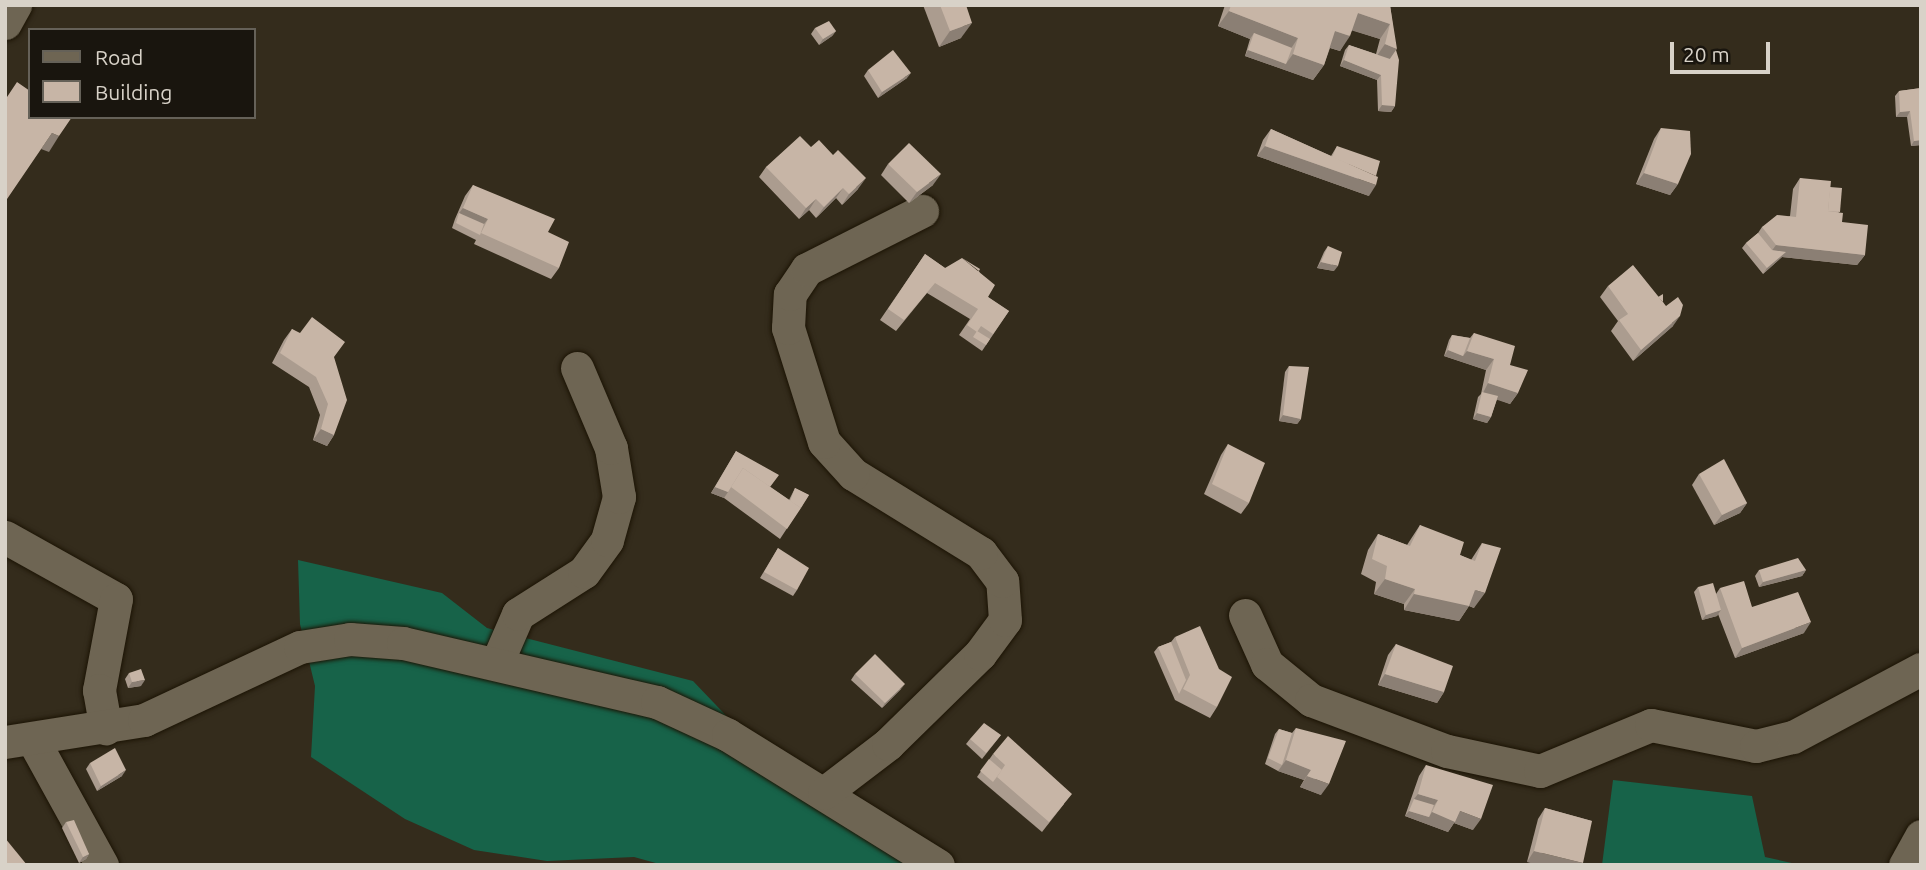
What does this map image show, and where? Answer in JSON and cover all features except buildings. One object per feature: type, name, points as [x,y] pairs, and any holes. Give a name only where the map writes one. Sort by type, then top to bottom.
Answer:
[{"type":"street","points":[[5,23],[15,5]]},
{"type":"street","points":[[824,793],[888,744],[980,654],[1005,620],[1002,581],[981,553],[853,474],[824,442],[788,328],[790,294],[807,269],[922,211]]},
{"type":"street","points":[[498,660],[518,614],[584,572],[607,540],[619,497],[611,448],[577,368]]},
{"type":"street","points":[[5,537],[116,599],[99,690],[106,728]]},
{"type":"street","points":[[1245,615],[1267,664],[1311,700],[1447,751],[1540,771],[1651,725],[1756,746],[1793,737],[1921,669]]},
{"type":"street","points":[[102,865],[19,741],[144,720],[300,647],[350,639],[498,660],[657,702],[728,735],[938,865]]},
{"type":"street","points":[[1905,865],[1921,836]]},
{"type":"green space","points":[[298,560],[442,593],[487,628],[693,681],[806,799],[910,865],[663,865],[634,857],[547,861],[474,850],[405,819],[311,757],[315,686],[300,624]]},
{"type":"green space","points":[[1613,780],[1752,796],[1765,857],[1801,865],[1602,865]]}]
